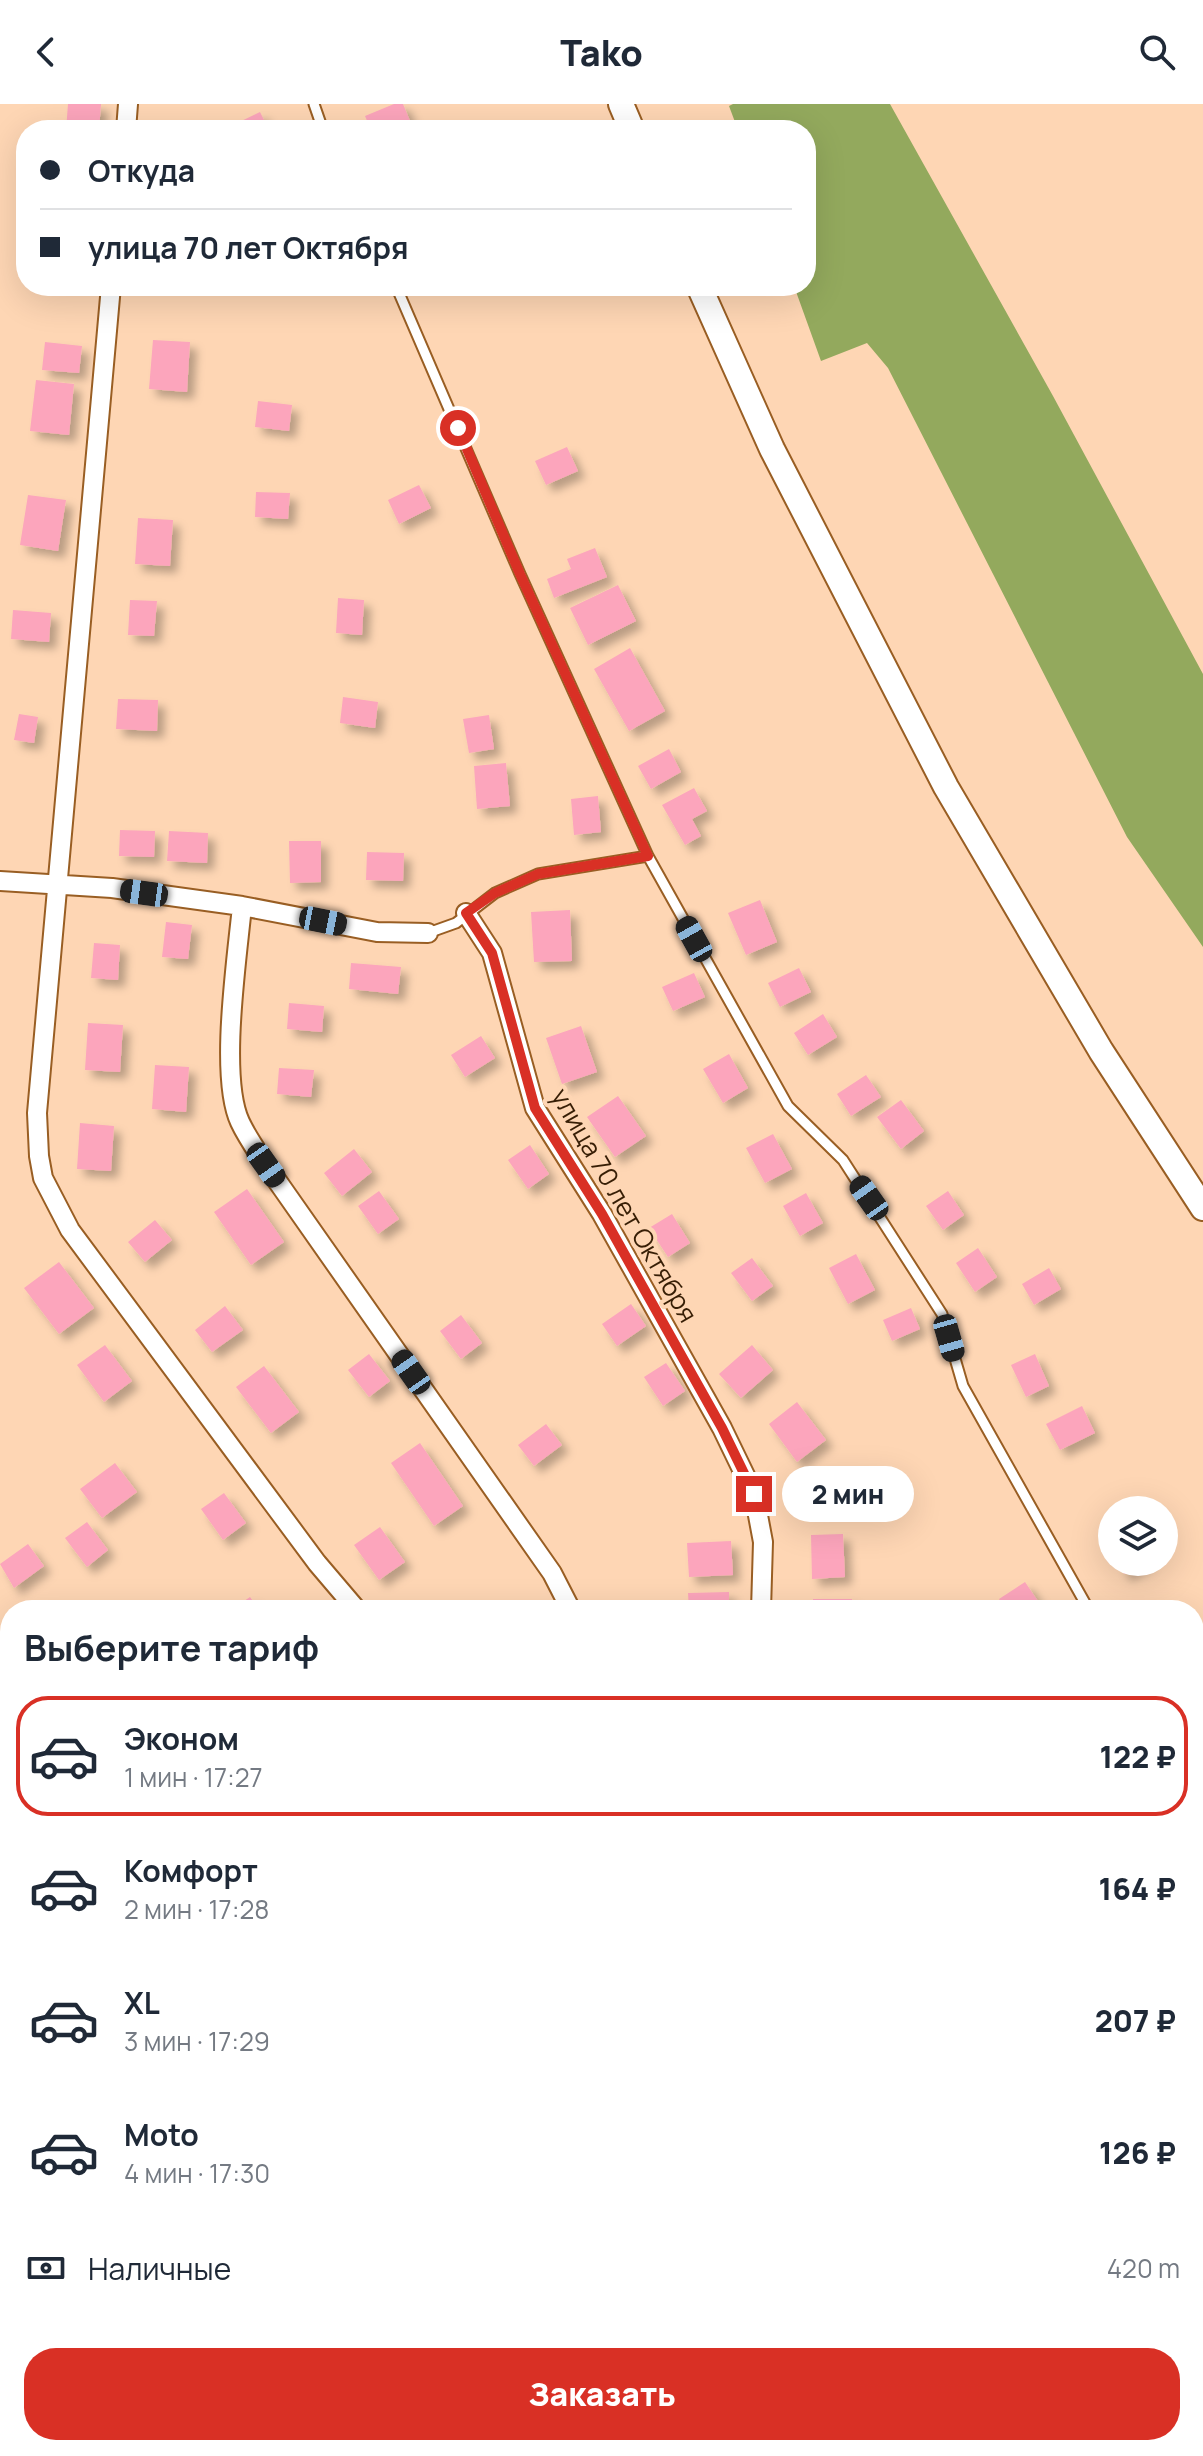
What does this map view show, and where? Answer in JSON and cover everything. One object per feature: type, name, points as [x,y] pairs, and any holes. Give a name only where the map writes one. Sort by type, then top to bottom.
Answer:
[{"type":"main road","points":[[703,296],[772,449],[946,787],[1101,1051],[1203,1208]]},
{"type":"street","points":[[110,296],[37,1113],[43,1178],[70,1230],[96,1267],[317,1563],[348,1600]]},
{"type":"street","points":[[0,881],[112,888],[242,906],[377,932],[428,933]]},
{"type":"street","points":[[242,906],[231,1047],[232,1090],[239,1121],[266,1165],[552,1573],[566,1600]]},
{"type":"street","name":"улица 70 лет Октября","points":[[466,913],[492,953],[535,1108],[602,1214],[722,1428],[754,1494],[763,1542],[761,1600]]},
{"type":"lane","points":[[400,296],[526,588],[648,856],[788,1106],[843,1160],[942,1314],[963,1386],[1083,1600]]},
{"type":"lane","points":[[428,933],[456,923],[495,893],[538,874],[648,856]]},
{"type":"green space","points":[[890,104],[1203,674],[1203,947],[1127,837],[888,368],[867,343],[821,361],[798,296],[816,296],[816,120],[734,120],[729,106]]},
{"type":"building","points":[[68,104],[101,104],[100,120],[67,120]]},
{"type":"building","points":[[394,104],[403,104],[410,120],[367,120],[365,116]]},
{"type":"building","points":[[260,112],[264,120],[243,120]]},
{"type":"building","points":[[153,340],[190,342],[187,392],[149,389]]},
{"type":"building","points":[[45,342],[82,346],[79,373],[42,370]]},
{"type":"building","points":[[36,380],[74,384],[69,435],[30,431]]},
{"type":"building","points":[[258,401],[292,405],[289,431],[255,427]]},
{"type":"building","points":[[567,447],[578,471],[546,485],[535,461]]},
{"type":"building","points":[[419,485],[431,508],[399,524],[388,500]]},
{"type":"building","points":[[256,492],[290,493],[288,519],[255,517]]},
{"type":"building","points":[[28,495],[66,500],[58,551],[20,545]]},
{"type":"building","points":[[138,518],[173,520],[170,566],[135,564]]},
{"type":"building","points":[[595,548],[607,577],[554,598],[547,579],[571,569],[567,559]]},
{"type":"building","points":[[618,585],[636,621],[588,645],[570,608]]},
{"type":"building","points":[[338,598],[364,600],[362,635],[336,633]]},
{"type":"building","points":[[130,600],[157,601],[154,636],[128,635]]},
{"type":"building","points":[[13,610],[51,613],[49,642],[11,639]]},
{"type":"building","points":[[630,648],[665,711],[629,731],[594,669]]},
{"type":"building","points":[[343,697],[378,702],[375,728],[340,723]]},
{"type":"building","points":[[118,699],[158,700],[157,731],[116,729]]},
{"type":"building","points":[[19,714],[38,717],[34,743],[14,740]]},
{"type":"building","points":[[489,715],[494,749],[469,753],[463,719]]},
{"type":"building","points":[[669,749],[681,772],[651,789],[638,766]]},
{"type":"building","points":[[506,763],[510,806],[477,809],[474,766]]},
{"type":"building","points":[[694,788],[707,811],[692,819],[701,836],[685,845],[662,805]]},
{"type":"building","points":[[598,796],[601,832],[574,835],[571,799]]},
{"type":"building","points":[[120,830],[155,831],[154,857],[119,856]]},
{"type":"building","points":[[169,831],[208,833],[207,863],[167,861]]},
{"type":"building","points":[[289,841],[321,841],[321,882],[290,883]]},
{"type":"building","points":[[367,852],[404,853],[403,881],[366,880]]},
{"type":"building","points":[[760,900],[777,942],[746,955],[728,913]]},
{"type":"building","points":[[570,910],[572,961],[534,962],[531,912]]},
{"type":"building","points":[[166,922],[192,925],[188,959],[162,957]]},
{"type":"building","points":[[94,943],[120,945],[118,980],[91,978]]},
{"type":"building","points":[[351,963],[401,967],[398,994],[349,989]]},
{"type":"building","points":[[799,968],[811,992],[780,1007],[768,983]]},
{"type":"building","points":[[694,973],[705,997],[673,1011],[662,987]]},
{"type":"building","points":[[289,1003],[324,1006],[322,1032],[287,1029]]},
{"type":"building","points":[[823,1014],[837,1037],[808,1055],[794,1033]]},
{"type":"building","points":[[88,1023],[123,1025],[120,1072],[85,1070]]},
{"type":"building","points":[[581,1026],[597,1072],[562,1084],[546,1038]]},
{"type":"building","points":[[481,1036],[495,1058],[465,1077],[451,1055]]},
{"type":"building","points":[[729,1054],[748,1088],[723,1103],[703,1069]]},
{"type":"building","points":[[155,1065],[189,1067],[186,1112],[152,1109]]},
{"type":"building","points":[[279,1068],[314,1070],[311,1097],[277,1094]]},
{"type":"building","points":[[866,1075],[881,1097],[851,1116],[837,1094]]},
{"type":"building","points":[[618,1096],[646,1136],[615,1157],[587,1117]]},
{"type":"building","points":[[901,1100],[924,1131],[901,1149],[877,1117]]},
{"type":"building","points":[[80,1123],[114,1126],[111,1171],[77,1169]]},
{"type":"building","points":[[773,1134],[792,1169],[765,1183],[746,1148]]},
{"type":"building","points":[[530,1145],[549,1174],[528,1189],[508,1160]]},
{"type":"building","points":[[354,1149],[372,1172],[342,1196],[324,1173]]},
{"type":"building","points":[[247,1189],[284,1242],[251,1265],[214,1212]]},
{"type":"building","points":[[379,1191],[399,1219],[378,1234],[358,1206]]},
{"type":"building","points":[[948,1191],[964,1215],[943,1230],[926,1206]]},
{"type":"building","points":[[806,1193],[823,1223],[800,1236],[783,1206]]},
{"type":"building","points":[[672,1214],[690,1243],[668,1257],[649,1228]]},
{"type":"building","points":[[155,1220],[172,1240],[145,1262],[128,1242]]},
{"type":"building","points":[[978,1248],[997,1277],[975,1292],[956,1263]]},
{"type":"building","points":[[856,1254],[875,1290],[848,1304],[829,1268]]},
{"type":"building","points":[[752,1258],[773,1286],[752,1301],[731,1273]]},
{"type":"building","points":[[59,1262],[94,1308],[59,1334],[24,1288]]},
{"type":"building","points":[[1049,1268],[1061,1289],[1034,1305],[1022,1284]]},
{"type":"building","points":[[631,1304],[646,1326],[617,1346],[602,1324]]},
{"type":"building","points":[[225,1306],[243,1330],[212,1352],[195,1330]]},
{"type":"building","points":[[911,1308],[920,1329],[892,1341],[883,1320]]},
{"type":"building","points":[[461,1315],[482,1343],[461,1359],[440,1331]]},
{"type":"building","points":[[105,1345],[132,1381],[104,1402],[77,1365]]},
{"type":"building","points":[[752,1345],[773,1370],[741,1398],[719,1374]]},
{"type":"building","points":[[369,1354],[390,1381],[369,1397],[348,1370]]},
{"type":"building","points":[[1035,1354],[1049,1386],[1026,1397],[1011,1365]]},
{"type":"building","points":[[666,1363],[685,1391],[663,1406],[644,1377]]},
{"type":"building","points":[[264,1366],[299,1412],[271,1433],[236,1387]]},
{"type":"building","points":[[797,1402],[826,1440],[797,1462],[769,1424]]},
{"type":"building","points":[[1082,1406],[1095,1433],[1060,1450],[1046,1424]]},
{"type":"building","points":[[546,1424],[562,1445],[534,1466],[518,1445]]},
{"type":"building","points":[[420,1443],[463,1506],[434,1526],[391,1463]]},
{"type":"building","points":[[115,1463],[137,1492],[102,1518],[80,1489]]},
{"type":"building","points":[[224,1493],[246,1523],[223,1540],[201,1509]]},
{"type":"building","points":[[87,1522],[108,1550],[87,1567],[65,1538]]},
{"type":"building","points":[[380,1527],[405,1562],[379,1580],[354,1545]]},
{"type":"building","points":[[843,1534],[845,1577],[812,1579],[811,1535]]},
{"type":"building","points":[[731,1541],[733,1575],[689,1577],[687,1543]]},
{"type":"building","points":[[28,1544],[44,1566],[14,1588],[0,1564]]},
{"type":"building","points":[[1025,1582],[1037,1600],[1000,1600]]},
{"type":"building","points":[[729,1592],[729,1600],[688,1600],[688,1593]]},
{"type":"route","points":[[458,428],[520,574],[648,856],[538,874],[495,893],[466,913],[492,953],[535,1108],[602,1214],[722,1428],[754,1494]]}]
